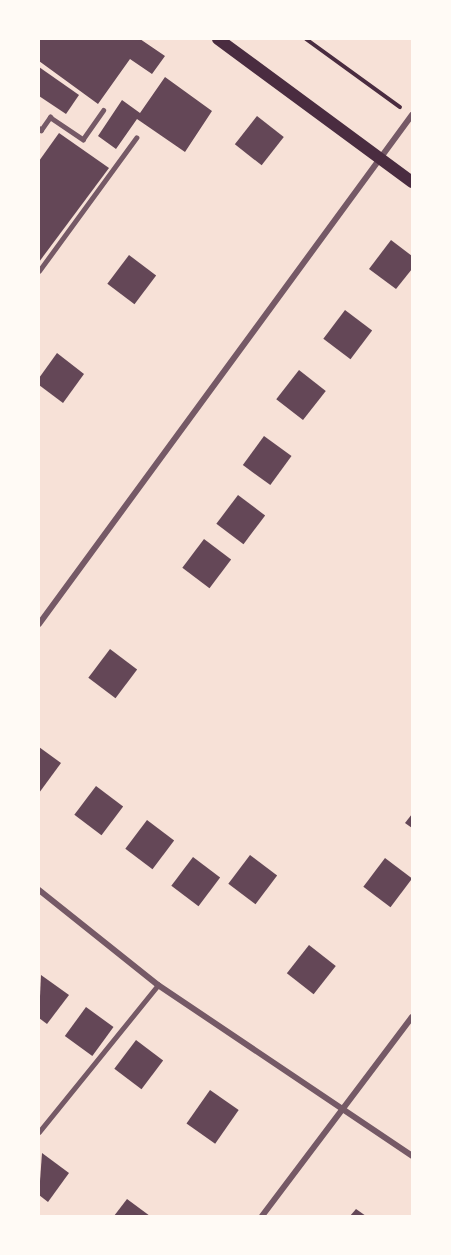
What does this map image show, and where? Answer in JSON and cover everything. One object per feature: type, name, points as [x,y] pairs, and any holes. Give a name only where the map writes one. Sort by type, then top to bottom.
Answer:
[{"type":"main road","points":[[218,39],[412,182]]},
{"type":"street","points":[[39,624],[382,160],[412,116]]},
{"type":"street","points":[[39,890],[158,984],[342,1112],[412,1156]]},
{"type":"street","points":[[261,1216],[412,1017]]},
{"type":"lane","points":[[40,130],[50,117],[83,139],[103,111]]},
{"type":"lane","points":[[39,271],[136,138]]},
{"type":"lane","points":[[39,1131],[158,984]]},
{"type":"path","points":[[306,39],[412,116]]},
{"type":"building","points":[[39,39],[140,39],[165,56],[152,74],[130,59],[98,104],[39,61]]},
{"type":"building","points":[[39,67],[79,95],[66,114],[39,96]]},
{"type":"building","points":[[165,77],[212,111],[185,152],[137,119],[116,149],[98,136],[122,100],[140,113]]},
{"type":"building","points":[[257,116],[284,137],[262,165],[235,144]]},
{"type":"building","points":[[59,133],[109,168],[39,262],[39,161]]},
{"type":"building","points":[[391,240],[412,256],[412,269],[396,289],[369,269]]},
{"type":"building","points":[[129,255],[156,275],[134,304],[107,284]]},
{"type":"building","points":[[345,310],[372,330],[350,359],[323,339]]},
{"type":"building","points":[[57,353],[84,374],[63,403],[39,385],[39,378]]},
{"type":"building","points":[[299,370],[326,391],[303,420],[276,399]]},
{"type":"building","points":[[264,436],[292,456],[270,485],[243,465]]},
{"type":"building","points":[[238,495],[265,515],[243,544],[216,524]]},
{"type":"building","points":[[204,539],[231,559],[209,588],[182,568]]},
{"type":"building","points":[[110,649],[137,669],[115,698],[88,678]]},
{"type":"building","points":[[39,747],[61,763],[39,793]]},
{"type":"building","points":[[96,786],[123,806],[101,835],[74,815]]},
{"type":"building","points":[[412,814],[412,828],[405,823]]},
{"type":"building","points":[[147,820],[174,840],[152,869],[125,849]]},
{"type":"building","points":[[250,855],[277,875],[255,904],[228,884]]},
{"type":"building","points":[[193,857],[220,877],[198,906],[171,886]]},
{"type":"building","points":[[385,858],[412,878],[390,907],[363,887]]},
{"type":"building","points":[[309,945],[336,966],[314,994],[287,973]]},
{"type":"building","points":[[41,975],[69,995],[47,1024],[39,1018]]},
{"type":"building","points":[[86,1007],[114,1027],[92,1056],[65,1036]]},
{"type":"building","points":[[136,1040],[163,1060],[141,1089],[114,1069]]},
{"type":"building","points":[[210,1090],[239,1110],[215,1144],[186,1124]]},
{"type":"building","points":[[42,1153],[69,1173],[48,1202],[39,1195]]},
{"type":"building","points":[[127,1199],[150,1216],[114,1216]]},
{"type":"building","points":[[356,1209],[366,1216],[350,1216]]}]
